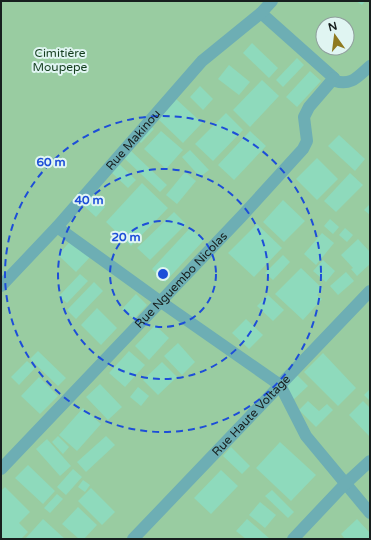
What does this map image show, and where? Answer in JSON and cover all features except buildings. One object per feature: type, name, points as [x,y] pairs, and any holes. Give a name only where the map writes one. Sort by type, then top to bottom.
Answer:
[{"type":"street","name":"Rue Makinou","points":[[1,286],[57,227],[202,62],[261,13],[272,1]]},
{"type":"street","points":[[261,13],[334,78],[334,81],[342,83],[349,82],[370,66]]},
{"type":"street","name":"Rue Nguembo Nicolas","points":[[1,469],[161,302],[304,149],[307,141],[304,117],[309,107],[334,78]]},
{"type":"street","points":[[57,227],[280,385],[306,436],[370,513]]},
{"type":"street","name":"Rue Haute Voltage","points":[[133,539],[370,291]]},
{"type":"street","points":[[293,539],[370,460]]},
{"type":"green space","name":"Cimitière Moupepe","points":[[1,1],[370,1],[370,539],[1,539]]}]
